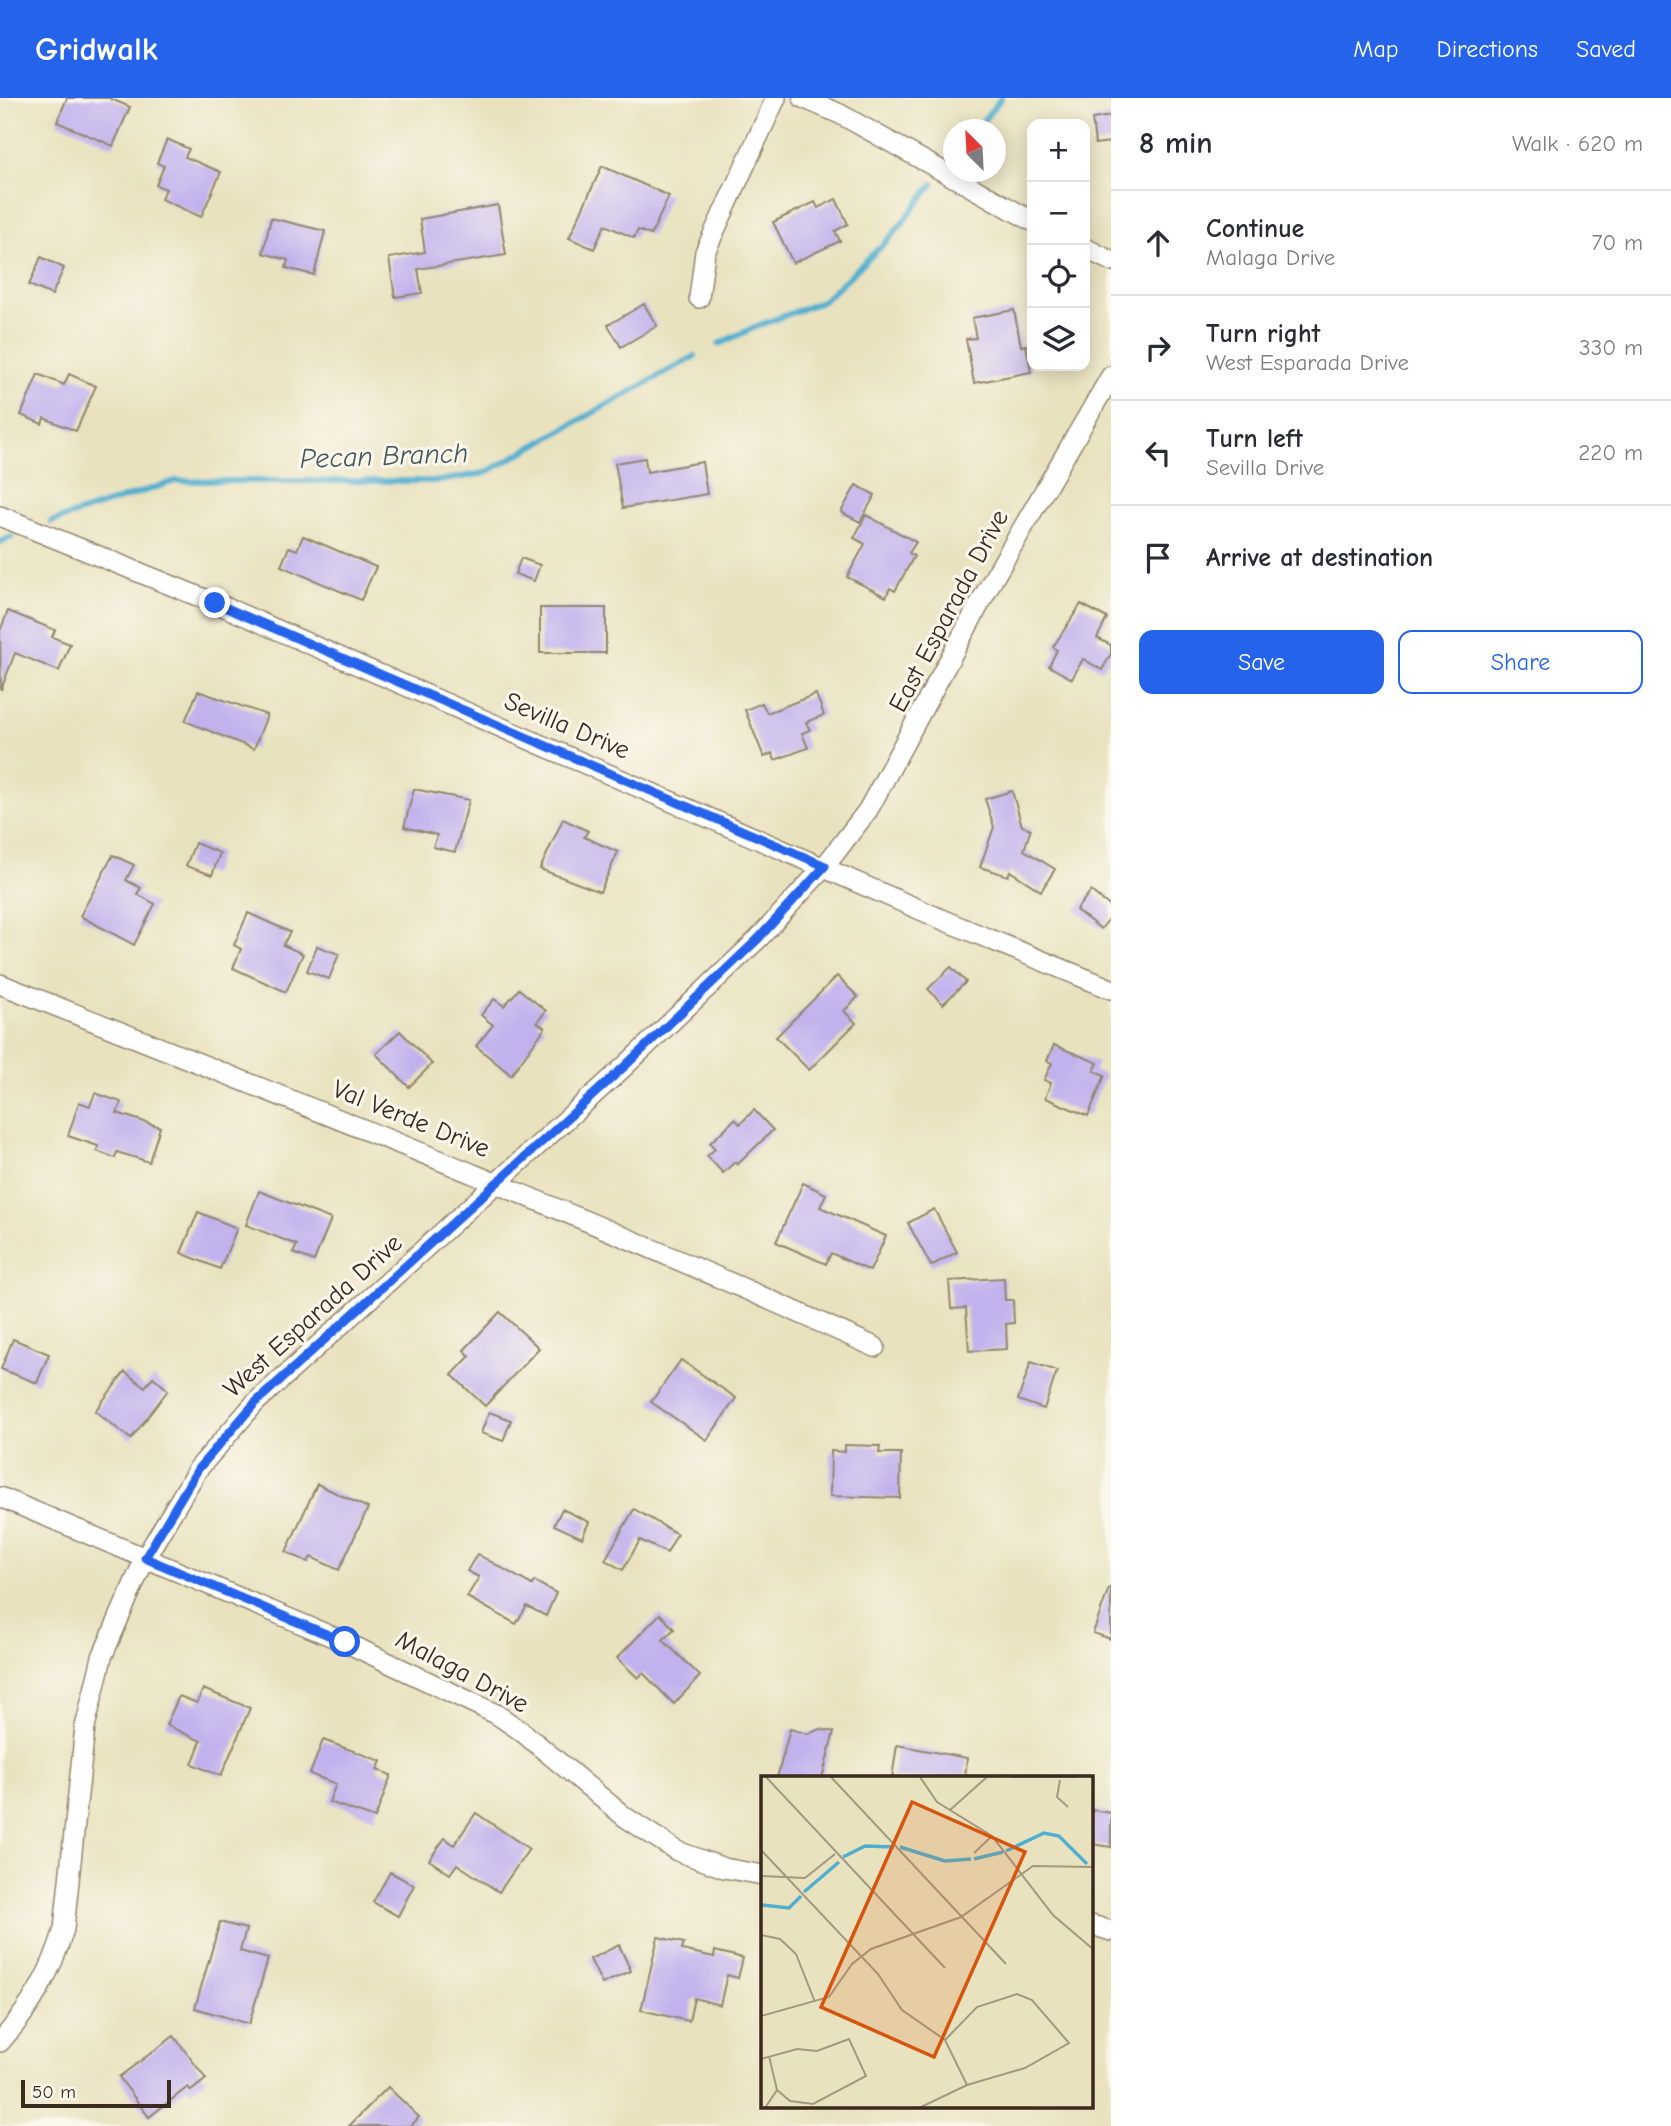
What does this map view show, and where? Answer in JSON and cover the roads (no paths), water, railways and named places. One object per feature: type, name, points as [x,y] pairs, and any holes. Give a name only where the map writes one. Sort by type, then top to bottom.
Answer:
[{"type":"street","points":[[699,298],[705,252],[776,98]]},
{"type":"street","points":[[803,98],[840,114],[1027,218]]},
{"type":"street","points":[[1090,250],[1111,261]]},
{"type":"street","name":"East Esparada Drive","points":[[825,866],[868,810],[992,581],[1111,376]]},
{"type":"street","name":"Sevilla Drive","points":[[0,516],[240,614],[825,866],[948,922],[1111,989]]},
{"type":"street","name":"West Esparada Drive","points":[[0,2042],[26,2012],[56,1958],[68,1909],[81,1763],[92,1691],[114,1623],[145,1558],[198,1469],[234,1424],[500,1182],[758,939],[825,866]]},
{"type":"street","name":"Val Verde Drive","points":[[0,985],[500,1182],[726,1278],[875,1347]]},
{"type":"street","name":"Malaga Drive","points":[[0,1497],[345,1642],[496,1714],[521,1731],[625,1817],[677,1851],[724,1868],[761,1875]]},
{"type":"street","points":[[1094,1926],[1111,1931]]},
{"type":"waterway","name":"Pecan Branch","points":[[985,119],[1001,98]]},
{"type":"waterway","name":"Pecan Branch","points":[[719,344],[823,301],[891,237],[933,184]]},
{"type":"waterway","name":"Pecan Branch","points":[[51,522],[175,481],[440,481],[485,473],[695,356]]},
{"type":"waterway","name":"Pecan Branch","points":[[0,542],[12,537]]}]
